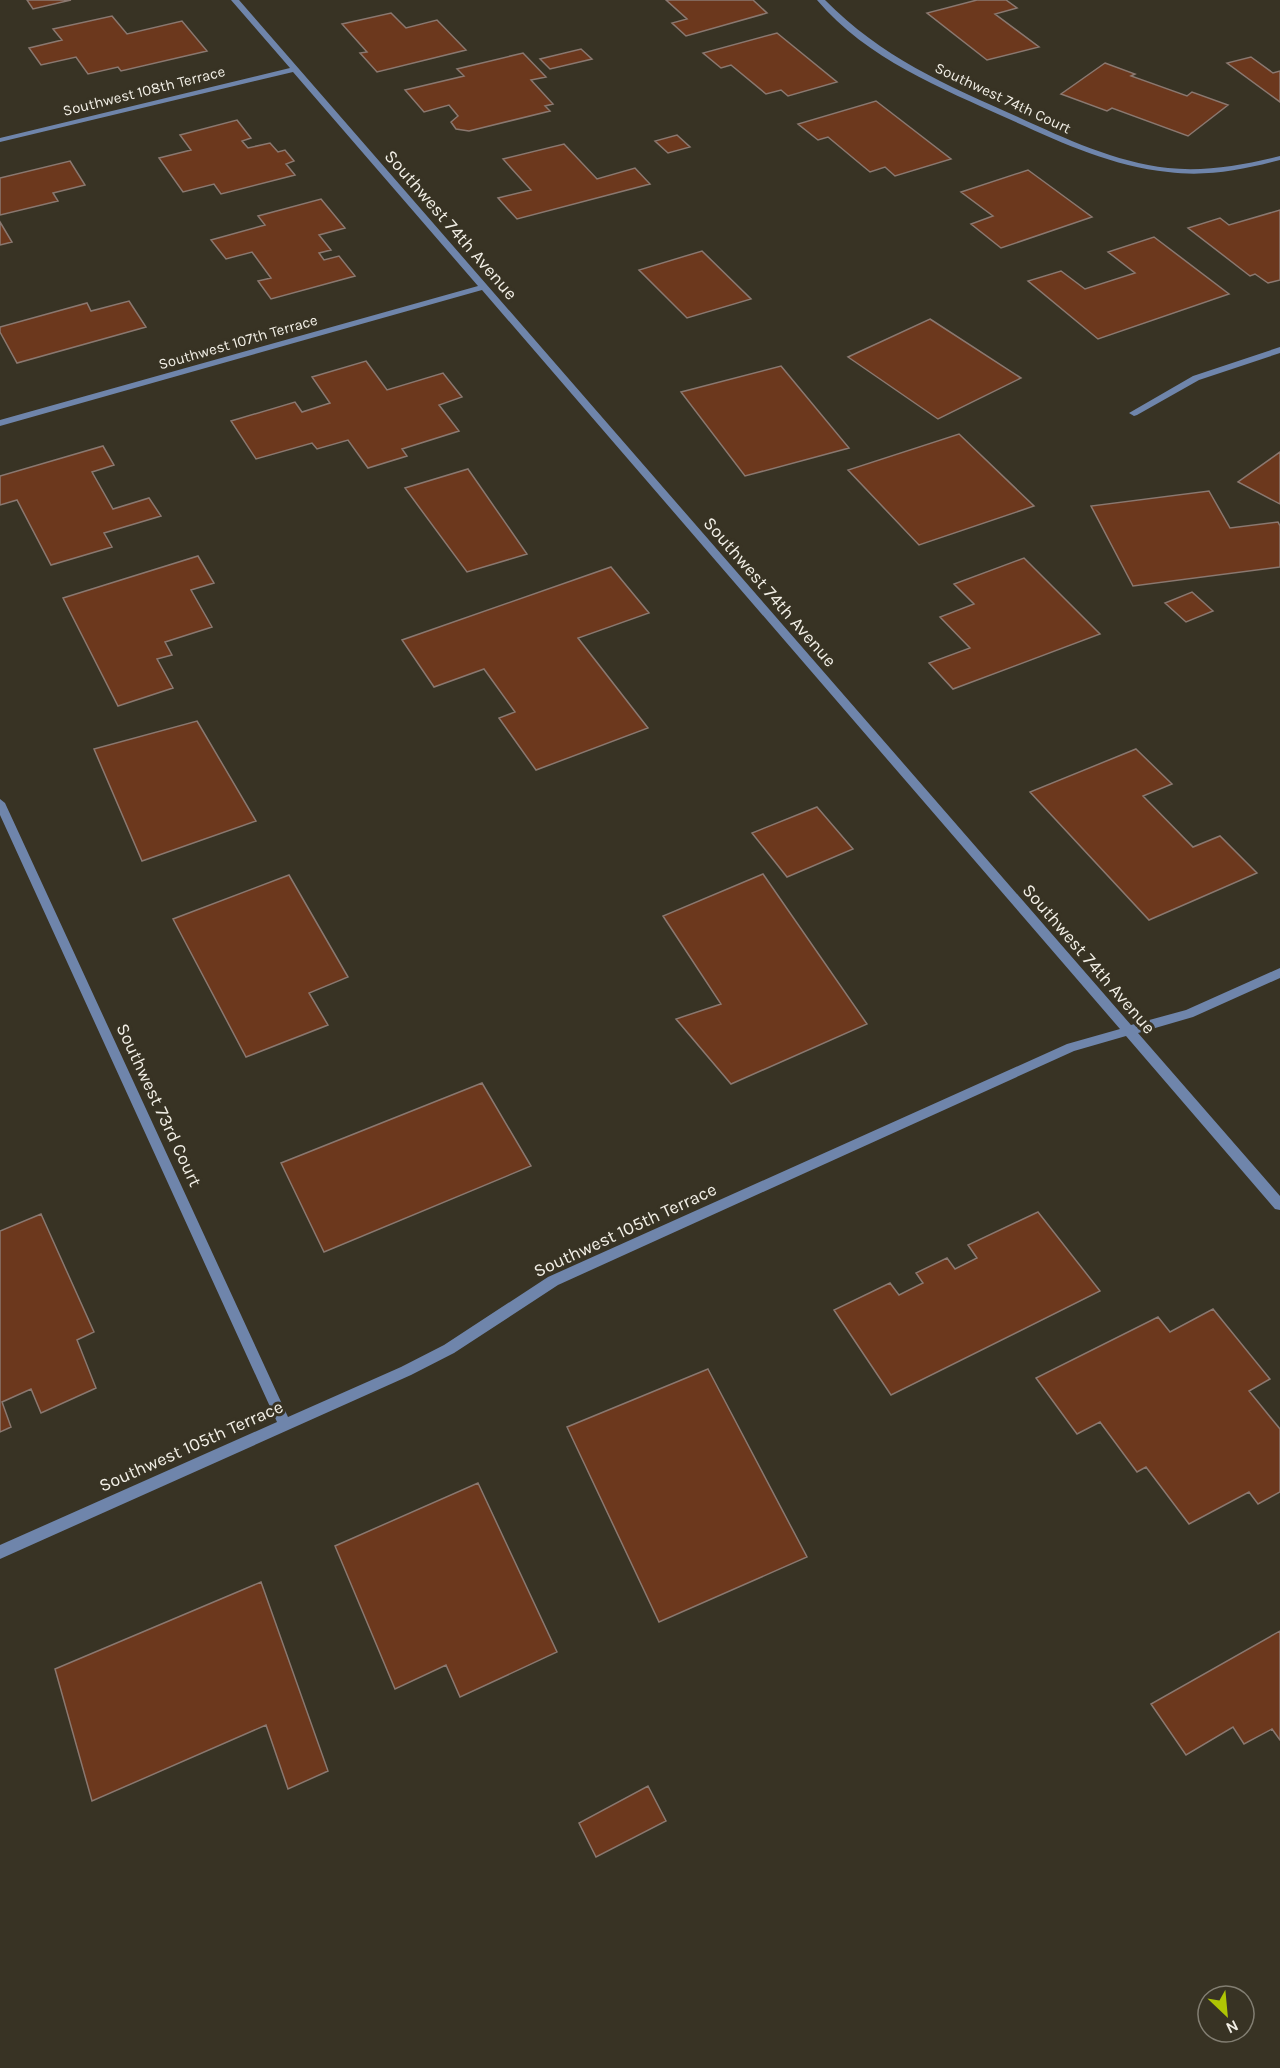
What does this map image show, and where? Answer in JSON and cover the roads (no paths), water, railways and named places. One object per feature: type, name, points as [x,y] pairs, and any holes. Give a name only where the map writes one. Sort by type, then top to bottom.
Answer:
[{"type":"street","name":"Southwest 74th Avenue","points":[[235,0],[1280,1205]]},
{"type":"street","name":"Southwest 74th Court","points":[[821,0],[856,33],[876,47],[961,95],[1114,160],[1167,170],[1196,172],[1241,167],[1280,158]]},
{"type":"street","name":"Southwest 108th Terrace","points":[[0,140],[295,69]]},
{"type":"street","name":"Southwest 107th Terrace","points":[[0,423],[483,286]]},
{"type":"street","points":[[1134,413],[1196,378],[1280,350]]},
{"type":"street","name":"Southwest 73rd Court","points":[[0,803],[284,1423]]},
{"type":"street","name":"Southwest 105th Terrace","points":[[0,1552],[284,1423],[406,1371],[449,1349],[553,1281],[1071,1047],[1189,1014],[1280,973]]}]
